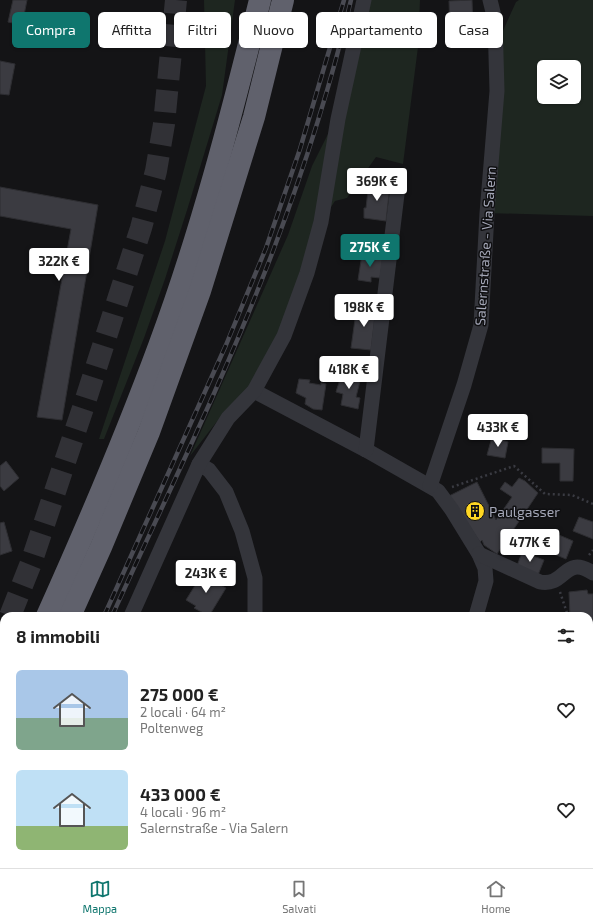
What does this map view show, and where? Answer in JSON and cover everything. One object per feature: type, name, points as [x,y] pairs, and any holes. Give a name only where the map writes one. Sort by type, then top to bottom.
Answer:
[{"type":"highway","points":[[50,612],[81,541],[162,338],[203,215],[239,85],[260,0]]},
{"type":"highway","points":[[72,612],[149,432],[200,291],[254,117],[283,0]]},
{"type":"street","points":[[133,612],[199,464],[228,418],[254,391],[284,336],[307,273],[321,222],[338,119],[364,0]]},
{"type":"street","name":"Salernstraße - Via Salern","points":[[434,489],[480,326],[497,91],[495,20],[490,0]]},
{"type":"street","points":[[366,450],[398,186]]},
{"type":"street","points":[[254,391],[366,450],[434,489],[452,510],[479,554],[485,568],[486,581],[477,612]]},
{"type":"street","points":[[199,464],[209,470],[226,492],[242,531],[255,578],[256,612]]},
{"type":"street","points":[[479,554],[540,582],[546,583],[556,580],[574,567],[580,566],[593,573]]},
{"type":"street","points":[[486,581],[505,566]]},
{"type":"path","points":[[434,489],[514,466],[544,494],[572,495],[593,504]]},
{"type":"path","points":[[556,580],[567,612]]},
{"type":"shaded area","points":[[204,0],[235,0],[231,29],[231,12],[204,12]]},
{"type":"shaded area","points":[[368,0],[420,0],[419,12],[365,12]]},
{"type":"shaded area","points":[[519,0],[593,0],[593,216],[487,213],[496,48],[503,48],[503,31],[516,2]]},
{"type":"shaded area","points":[[205,48],[228,48],[222,95],[165,279],[144,338],[104,439],[99,439],[165,241],[206,86]]},
{"type":"shaded area","points":[[357,48],[418,48],[403,164],[376,157],[347,198],[335,201],[321,222],[307,273],[254,391],[222,415],[190,456],[288,235],[312,166],[346,98]]},
{"type":"building","points":[[13,0],[27,0],[25,12],[12,12],[12,23],[8,22]]},
{"type":"building","points":[[472,0],[472,12],[449,12],[449,1]]},
{"type":"building","points":[[0,61],[15,64],[9,95],[0,94]]},
{"type":"building","points":[[369,182],[390,184],[386,221],[364,218],[364,208],[366,208]]},
{"type":"building","points":[[0,187],[98,205],[62,420],[37,417],[71,229],[0,216]]},
{"type":"building","points":[[362,254],[383,257],[380,278],[371,277],[371,282],[358,280]]},
{"type":"building","points":[[357,305],[376,307],[371,350],[351,348]]},
{"type":"building","points":[[342,373],[361,377],[356,397],[360,398],[358,409],[341,405],[343,394],[336,392]]},
{"type":"building","points":[[299,379],[310,380],[309,383],[321,385],[321,383],[326,384],[322,410],[313,409],[305,404],[306,398],[296,393]]},
{"type":"building","points":[[492,437],[508,442],[505,458],[487,455]]},
{"type":"building","points":[[542,448],[574,449],[573,481],[560,481],[560,463],[542,463]]},
{"type":"building","points":[[6,461],[19,478],[4,491],[0,486],[0,466]]},
{"type":"building","name":"Paulgasser","points":[[519,478],[525,481],[538,493],[497,554],[484,545],[482,540],[480,542],[449,496],[477,482],[496,520],[512,497],[500,489],[505,482],[512,487]]},
{"type":"building","points":[[579,517],[593,522],[593,539],[573,531]]},
{"type":"building","points":[[4,522],[12,551],[0,555],[0,523]]},
{"type":"building","points":[[552,532],[573,541],[566,559],[544,550]]},
{"type":"building","points":[[522,552],[544,560],[538,575],[517,566]]},
{"type":"building","points":[[204,571],[214,577],[212,580],[226,588],[211,612],[202,612],[194,608],[196,606],[186,600]]},
{"type":"building","points":[[587,590],[588,594],[593,594],[593,612],[570,612],[569,592]]},
{"type":"tunnel","points":[[12,612],[31,563],[141,228],[156,171],[164,124],[176,0]]},
{"type":"railway","points":[[106,612],[226,345],[266,248],[300,149],[344,0]]},
{"type":"railway","points":[[114,612],[216,389],[273,251],[316,127],[335,64],[351,0]]},
{"type":"place","name":"Paulgasser","points":[[475,511]]}]
